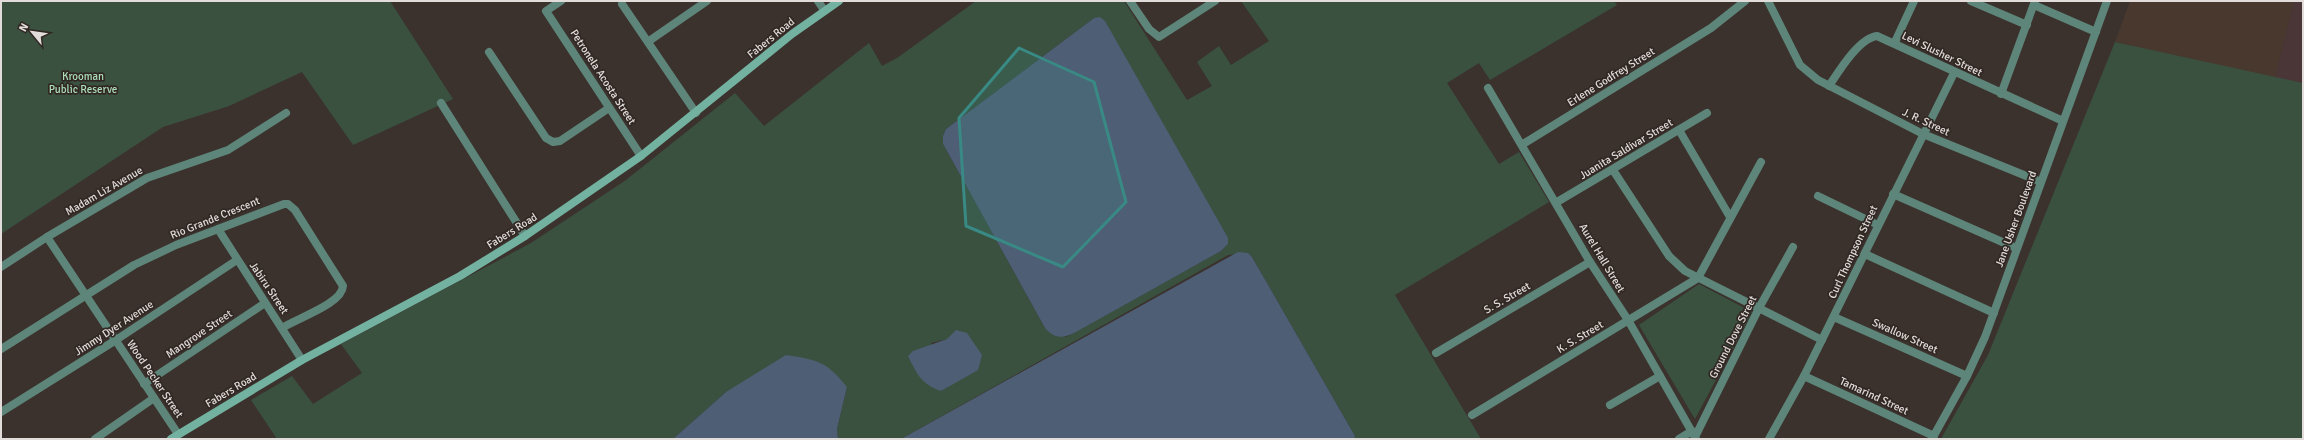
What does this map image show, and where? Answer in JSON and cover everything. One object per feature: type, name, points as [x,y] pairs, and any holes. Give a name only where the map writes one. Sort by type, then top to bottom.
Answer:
[{"type":"main road","name":"Fabers Road","points":[[175,437],[302,360],[460,276],[526,236],[641,156],[792,34],[824,10],[839,1]]},
{"type":"street","name":"Petronela Acosta Street","points":[[561,1],[546,10],[641,156]]},
{"type":"street","points":[[649,41],[707,1]]},
{"type":"street","points":[[818,1],[824,10]]},
{"type":"street","points":[[1130,1],[1149,29],[1159,36],[1215,1]]},
{"type":"street","name":"Erlene Godfrey Street","points":[[1523,144],[1711,28],[1745,1]]},
{"type":"street","name":"J. R. Street","points":[[1768,1],[1800,66],[1807,72],[1829,86],[1923,134],[2041,182]]},
{"type":"street","points":[[1895,42],[1913,1]]},
{"type":"street","points":[[1971,1],[2027,25]]},
{"type":"street","name":"Jane Usher Boulevard","points":[[1933,437],[1967,376],[1994,313],[2016,248],[2107,1]]},
{"type":"street","points":[[2001,94],[2034,3],[2096,32]]},
{"type":"street","points":[[622,4],[649,41],[696,113]]},
{"type":"street","name":"Levi Slusher Street","points":[[1829,86],[1862,42],[1870,37],[1877,36],[1895,42],[1954,73],[2063,122]]},
{"type":"street","points":[[489,52],[546,138],[553,142],[560,141],[609,108]]},
{"type":"street","name":"Curl Thompson Street","points":[[1772,438],[1834,317],[1893,194],[1954,73]]},
{"type":"street","name":"Aurel Hall Street","points":[[1488,88],[1523,144],[1590,262],[1628,320],[1694,436]]},
{"type":"street","points":[[441,103],[526,236]]},
{"type":"street","name":"Madam Liz Avenue","points":[[1,266],[147,178],[228,150],[286,112]]},
{"type":"street","name":"Juanita Saldivar Street","points":[[1557,202],[1707,113]]},
{"type":"street","points":[[1679,130],[1730,217]]},
{"type":"street","points":[[1698,278],[1761,162]]},
{"type":"street","points":[[1613,170],[1668,256],[1685,271],[1822,340]]},
{"type":"street","points":[[1893,194],[2016,248]]},
{"type":"street","points":[[1818,196],[1878,225]]},
{"type":"street","name":"Rio Grande Crescent","points":[[1,349],[153,255],[218,228],[284,204],[288,204],[295,210],[341,282],[342,291],[336,299],[282,328]]},
{"type":"street","name":"Jabiru Street","points":[[218,228],[302,360]]},
{"type":"street","name":"Wood Pecker Street","points":[[47,237],[154,398],[175,437]]},
{"type":"street","name":"Ground Dove Street","points":[[1694,436],[1759,308],[1793,247]]},
{"type":"street","points":[[1865,254],[1994,313]]},
{"type":"street","name":"Jimmy Dyer Avenue","points":[[1,412],[116,340],[237,260]]},
{"type":"street","name":"S. S. Street","points":[[1436,353],[1590,262]]},
{"type":"street","name":"K. S. Street","points":[[1472,415],[1698,278]]},
{"type":"street","name":"Mangrove Street","points":[[144,384],[265,303]]},
{"type":"street","name":"Swallow Street","points":[[1834,317],[1967,376]]},
{"type":"street","points":[[1610,405],[1660,376]]},
{"type":"street","name":"Tamarind Street","points":[[1804,376],[1933,437]]},
{"type":"street","points":[[95,439],[154,398]]},
{"type":"street","points":[[1679,439],[1694,436]]},
{"type":"highlighted area","points":[[1019,48],[1094,82],[1126,202],[1063,267],[966,226],[959,118]]},
{"type":"shaded area","points":[[2130,1],[2294,1],[2275,78],[2115,42]]},
{"type":"shaded area","points":[[2294,1],[2303,1],[2303,83],[2275,78]]},
{"type":"green space","name":"Krooman Public Reserve","points":[[1,1],[390,1],[453,99],[353,145],[302,72],[229,106],[163,127],[1,234]]},
{"type":"green space","points":[[976,1],[1124,1],[1187,100],[1212,86],[1197,62],[1219,46],[1231,65],[1269,41],[1241,1],[1614,1],[1617,5],[1490,80],[1479,63],[1447,83],[1499,164],[1519,152],[1549,202],[1395,295],[1481,439],[1354,439],[1355,436],[1252,257],[1248,253],[1228,255],[901,439],[838,439],[837,429],[847,387],[726,392],[673,439],[277,439],[251,400],[292,376],[313,404],[362,373],[341,344],[531,243],[626,180],[735,93],[764,126],[869,43],[882,66],[897,58]],"holes":[[[1094,18],[1228,244],[1221,251],[1066,337],[1045,328],[943,144],[943,136],[946,129]],[[947,339],[955,382],[941,391],[931,343]]]},
{"type":"green space","points":[[2115,42],[2303,83],[2303,439],[1941,439],[1988,355]]},
{"type":"green space","points":[[1699,284],[1752,312],[1695,419],[1639,325]]},
{"type":"water","points":[[1100,17],[1105,21],[1228,238],[1228,244],[1221,251],[1076,332],[1067,336],[1059,337],[1052,334],[1045,328],[943,144],[943,136],[946,129],[1094,18]]},
{"type":"water","points":[[1238,252],[1248,253],[1252,257],[1355,436],[1354,439],[901,439]]},
{"type":"water","points":[[956,330],[967,333],[982,355],[978,370],[941,391],[924,382],[920,378],[908,356],[913,351],[947,339]]},
{"type":"water","points":[[786,355],[806,358],[821,363],[840,378],[847,387],[837,429],[838,439],[673,439],[726,392]]}]
